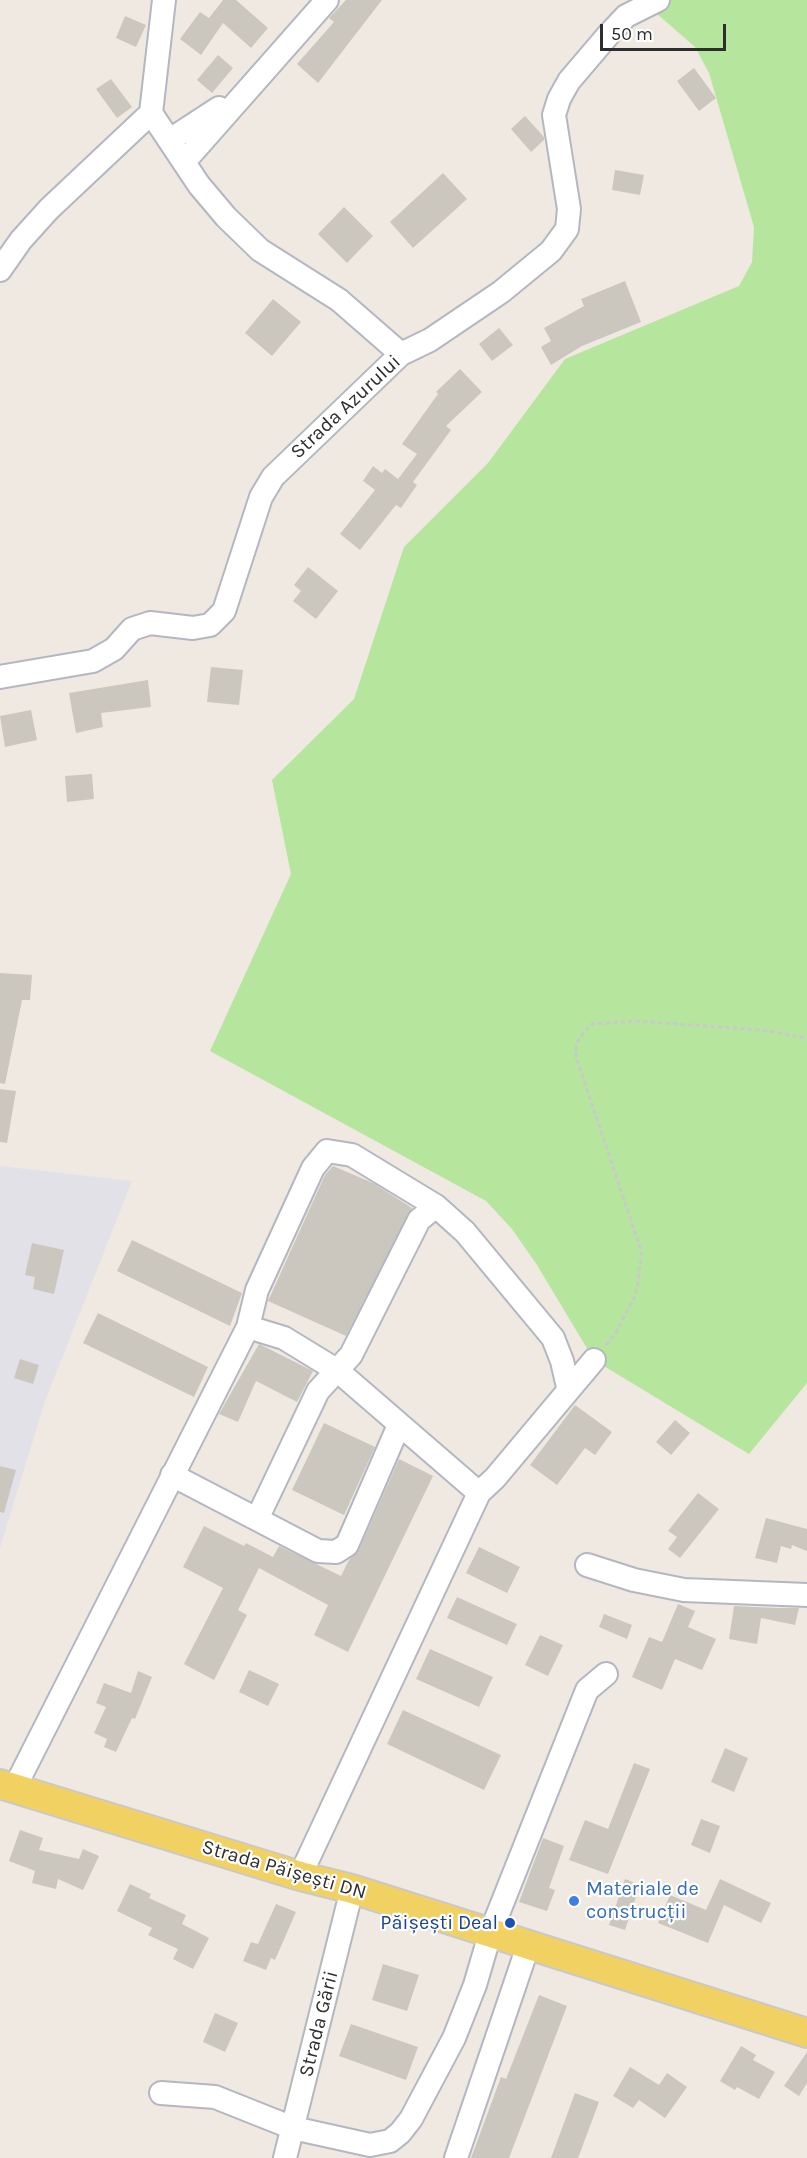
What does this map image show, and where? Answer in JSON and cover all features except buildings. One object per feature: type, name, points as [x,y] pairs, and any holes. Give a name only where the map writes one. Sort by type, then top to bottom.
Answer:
[{"type":"main road","name":"Strada Păișești DN","points":[[7,1787],[300,1876],[352,1889],[528,1947],[807,2033]]},
{"type":"street","points":[[0,270],[15,247],[49,209],[151,113],[164,0]]},
{"type":"street","points":[[184,162],[327,0]]},
{"type":"street","name":"Strada Azurului","points":[[0,677],[93,661],[114,649],[132,629],[150,622],[193,628],[210,625],[224,611],[261,497],[273,477],[401,354],[430,340],[501,292],[556,244],[567,229],[569,209],[554,115],[559,99],[569,81],[627,16],[658,0]]},
{"type":"street","points":[[170,140],[204,120],[226,102],[289,28]]},
{"type":"street","points":[[151,113],[184,162],[226,217],[260,250],[339,300],[401,354]]},
{"type":"street","points":[[7,1787],[248,1327],[248,1318],[262,1280],[313,1168],[327,1151],[352,1155],[436,1206],[465,1232],[553,1338],[562,1361],[568,1388]]},
{"type":"street","points":[[258,1517],[318,1390],[351,1355],[419,1220],[436,1206]]},
{"type":"street","points":[[248,1327],[284,1338],[338,1371],[479,1493]]},
{"type":"street","points":[[300,1876],[479,1493],[495,1478],[568,1388],[594,1360]]},
{"type":"street","points":[[172,1475],[258,1517],[318,1551],[336,1552],[347,1545],[399,1425]]},
{"type":"street","points":[[587,1565],[634,1580],[684,1590],[807,1594]]},
{"type":"street","points":[[161,2093],[215,2097],[293,2128],[370,2145],[390,2141],[400,2133],[411,2119],[454,2038],[476,1985],[490,1934],[587,1690],[606,1674]]},
{"type":"street","name":"Strada Gării","points":[[285,2158],[352,1889]]},
{"type":"street","points":[[456,2158],[528,1947]]},
{"type":"path","points":[[594,1360],[615,1334],[636,1294],[642,1253],[576,1057],[576,1044],[592,1024],[638,1021],[761,1030],[807,1038]]},
{"type":"shaded area","points":[[0,1166],[132,1181],[45,1401],[0,1548]]},
{"type":"green space","points":[[641,0],[807,0],[807,1383],[749,1454],[594,1360],[537,1265],[512,1229],[486,1201],[210,1051],[291,874],[272,780],[354,699],[404,547],[488,463],[565,359],[739,286],[752,262],[754,227],[709,73],[695,47]]},
{"type":"place","name":"Materiale de construcții","points":[[574,1901]]},
{"type":"place","name":"Păișești Deal","points":[[510,1923]]}]
